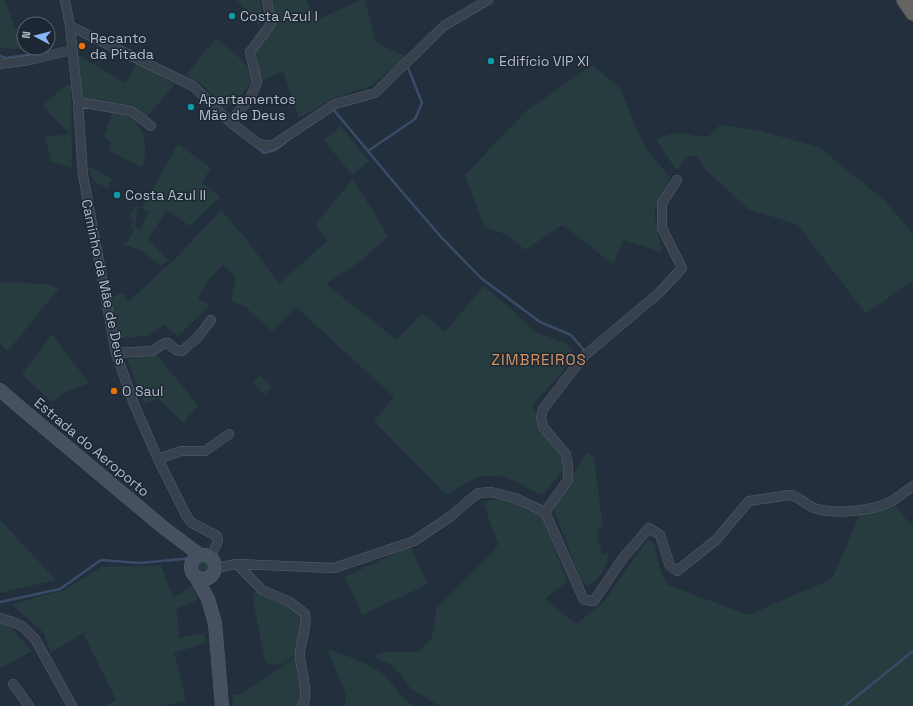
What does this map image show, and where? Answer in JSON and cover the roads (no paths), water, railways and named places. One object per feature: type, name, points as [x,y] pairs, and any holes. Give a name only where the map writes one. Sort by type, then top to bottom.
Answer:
[{"type":"highway","points":[[904,0],[913,13]]},
{"type":"main road","name":"Estrada do Aeroporto","points":[[0,390],[206,564]]},
{"type":"main road","points":[[208,599],[192,571],[191,564],[206,564],[208,599],[215,624],[222,706]]},
{"type":"street","name":"Caminho da Mãe de Deus","points":[[66,0],[78,102],[83,175],[116,353],[134,404],[158,459],[187,517],[192,523],[217,536],[218,541],[206,564]]},
{"type":"street","points":[[230,122],[251,97],[257,82],[250,52],[271,24],[268,0]]},
{"type":"street","points":[[70,26],[193,86],[230,122],[259,144],[272,146],[335,104],[375,93],[444,26],[488,0]]},
{"type":"street","points":[[0,64],[30,60],[72,50]]},
{"type":"street","points":[[78,102],[131,111],[151,126]]},
{"type":"street","points":[[545,512],[568,480],[568,467],[566,454],[543,426],[541,418],[543,409],[583,357],[660,292],[682,268],[662,228],[662,202],[677,180]]},
{"type":"street","points":[[116,353],[152,351],[165,343],[168,343],[176,350],[182,350],[198,337],[211,320]]},
{"type":"street","points":[[158,459],[181,451],[205,451],[229,434]]},
{"type":"street","points":[[206,564],[334,568],[414,541],[451,516],[479,493],[491,492],[515,498],[545,512],[584,600],[594,602],[623,558],[649,528],[660,535],[670,566],[677,571],[716,540],[749,501],[790,495],[813,507],[823,510],[862,510],[875,508],[891,501],[913,486]]},
{"type":"street","points":[[237,564],[262,590],[290,602],[305,614],[306,623],[300,654],[306,705]]},
{"type":"street","points":[[0,618],[22,626],[36,639],[72,706]]},
{"type":"street","points":[[13,684],[29,706]]},
{"type":"waterway","points":[[0,56],[5,58],[20,56]]},
{"type":"waterway","points":[[368,151],[415,119],[422,103],[407,65]]},
{"type":"waterway","points":[[332,110],[333,109],[442,238],[481,278],[540,322],[571,335],[583,349]]},
{"type":"waterway","points":[[257,147],[264,153],[275,150],[285,143]]},
{"type":"waterway","points":[[0,602],[60,589],[101,560],[139,563],[194,558]]},
{"type":"waterway","points":[[845,706],[913,651]]},
{"type":"place","name":"Costa Azul I","points":[[232,16]]},
{"type":"place","name":"Recanto da Pitada","points":[[82,46]]},
{"type":"place","name":"Edifício VIP XI","points":[[491,61]]},
{"type":"place","name":"Apartamentos Mãe de Deus","points":[[191,107]]},
{"type":"place","name":"Costa Azul II","points":[[117,195]]},
{"type":"place","name":"O Saul","points":[[114,391]]},
{"type":"district","name":"ZIMBREIROS","points":[[539,360]]}]
